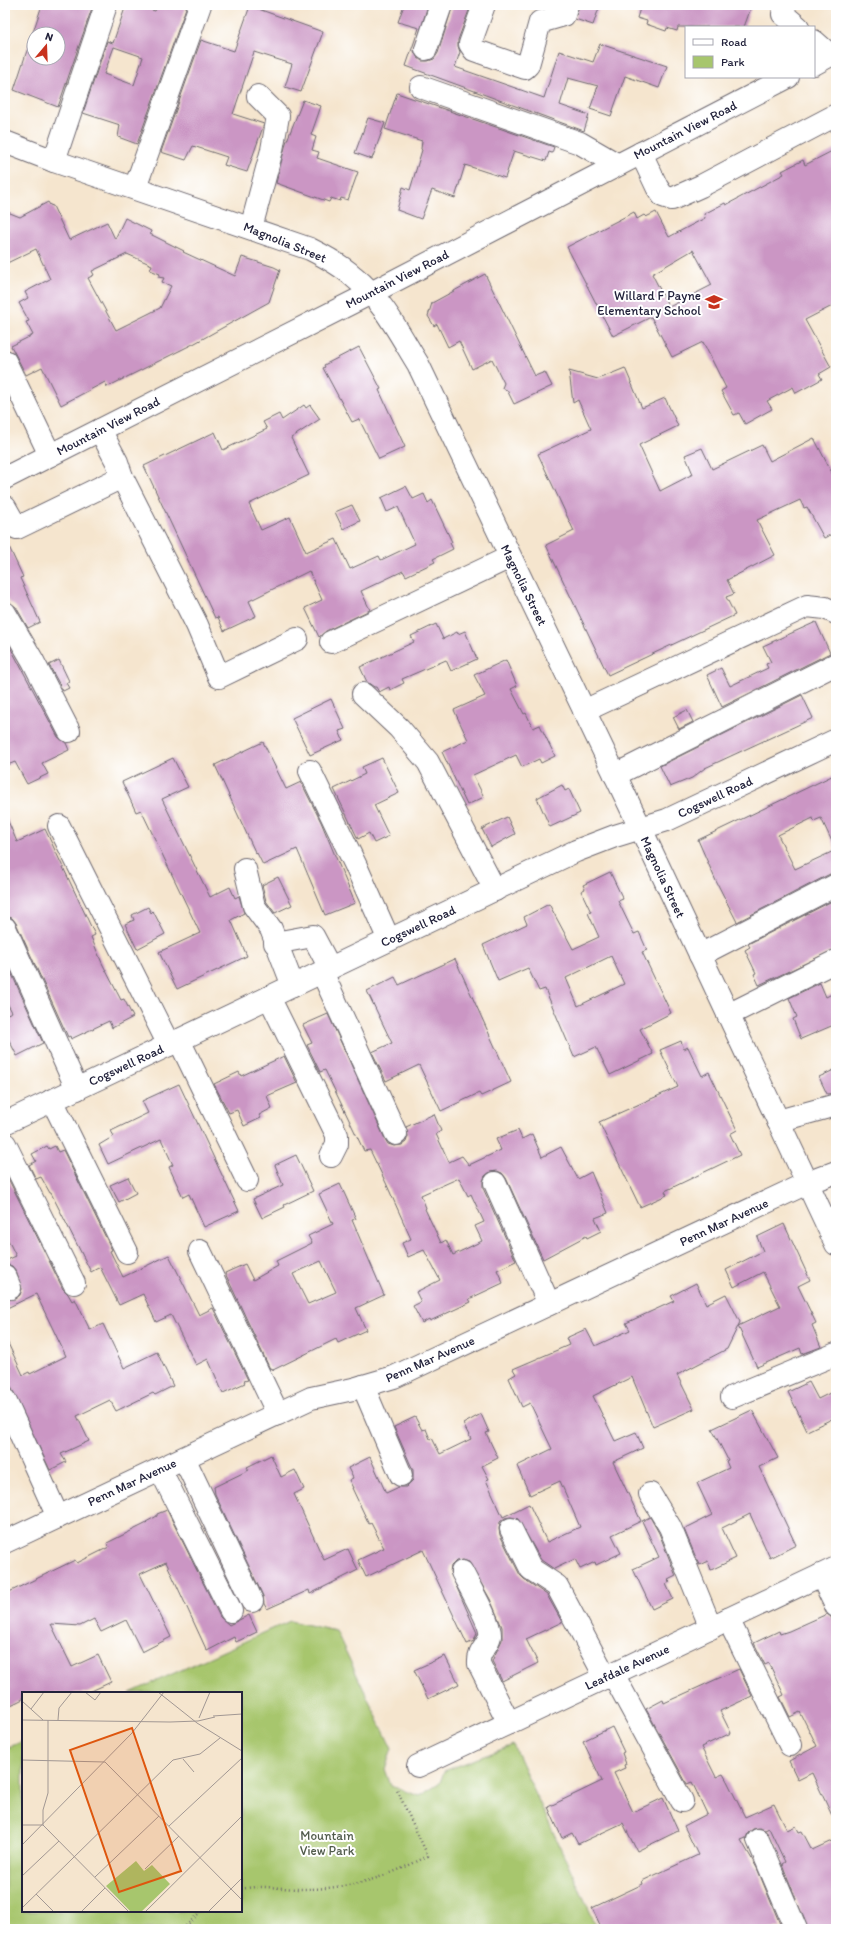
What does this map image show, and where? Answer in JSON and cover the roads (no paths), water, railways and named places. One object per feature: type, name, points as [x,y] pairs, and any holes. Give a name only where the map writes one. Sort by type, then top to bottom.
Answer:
[{"type":"street","points":[[54,161],[106,5]]},
{"type":"street","points":[[135,188],[200,5]]},
{"type":"street","points":[[426,49],[441,5]]},
{"type":"street","points":[[484,5],[470,44],[471,47],[474,50],[525,68],[528,65],[540,22],[564,15],[567,5]]},
{"type":"street","points":[[785,5],[783,14],[797,26]]},
{"type":"street","points":[[815,42],[827,57]]},
{"type":"street","name":"Mountain View Road","points":[[5,478],[371,293],[786,78]]},
{"type":"street","points":[[421,87],[580,143],[618,165]]},
{"type":"street","points":[[251,228],[272,150],[278,116],[258,96]]},
{"type":"street","points":[[641,153],[657,187],[663,196],[672,199],[701,186],[836,115]]},
{"type":"street","name":"Magnolia Street","points":[[5,142],[54,161],[310,249],[335,262],[355,277],[371,293],[396,328],[418,364],[641,829],[836,1244]]},
{"type":"street","points":[[5,361],[50,455]]},
{"type":"street","points":[[100,430],[117,462],[122,477],[197,625],[219,677],[297,639]]},
{"type":"street","points":[[5,506],[17,528],[122,477]]},
{"type":"street","points":[[332,642],[510,557]]},
{"type":"street","points":[[582,708],[807,594]]},
{"type":"street","points":[[582,708],[807,606],[825,608],[836,613]]},
{"type":"street","points":[[5,613],[33,661],[69,731]]},
{"type":"street","points":[[615,775],[836,664]]},
{"type":"street","points":[[363,694],[399,728],[428,762],[495,890]]},
{"type":"street","name":"Cogswell Road","points":[[5,1123],[576,851],[615,836],[667,820],[836,740]]},
{"type":"street","points":[[310,771],[356,866],[388,940]]},
{"type":"street","points":[[59,826],[247,1180]]},
{"type":"street","points":[[245,870],[254,906],[270,929],[292,986]]},
{"type":"street","points":[[700,955],[836,885]]},
{"type":"street","points":[[5,928],[76,1089]]},
{"type":"street","points":[[275,943],[313,936],[396,1134]]},
{"type":"street","points":[[728,1015],[836,961]]},
{"type":"street","points":[[269,997],[336,1135],[337,1144],[331,1156]]},
{"type":"street","points":[[52,1100],[127,1252]]},
{"type":"street","points":[[778,1121],[836,1105]]},
{"type":"street","points":[[5,1144],[74,1283]]},
{"type":"street","name":"Penn Mar Avenue","points":[[5,1542],[311,1398],[394,1377],[807,1183],[836,1172]]},
{"type":"street","points":[[495,1183],[548,1304]]},
{"type":"street","points":[[200,1251],[278,1414]]},
{"type":"street","points":[[732,1397],[836,1354]]},
{"type":"street","points":[[363,1386],[401,1475]]},
{"type":"street","points":[[5,1400],[58,1517]]},
{"type":"street","points":[[184,1458],[252,1601]]},
{"type":"street","points":[[160,1470],[230,1611]]},
{"type":"street","points":[[650,1494],[670,1527],[720,1624],[790,1745]]},
{"type":"street","points":[[511,1529],[531,1569],[557,1586],[682,1801]]},
{"type":"street","points":[[462,1572],[482,1611],[490,1633],[489,1638],[480,1654],[479,1664],[509,1723]]},
{"type":"street","points":[[829,1572],[836,1606]]},
{"type":"street","name":"Leafdale Avenue","points":[[418,1766],[829,1572]]},
{"type":"street","points":[[758,1840],[796,1929]]},
{"type":"place","name":"Willard F Payne Elementary School","points":[[714,302]]},
{"type":"park label","name":"Mountain View Park","points":[[327,1842]]}]
